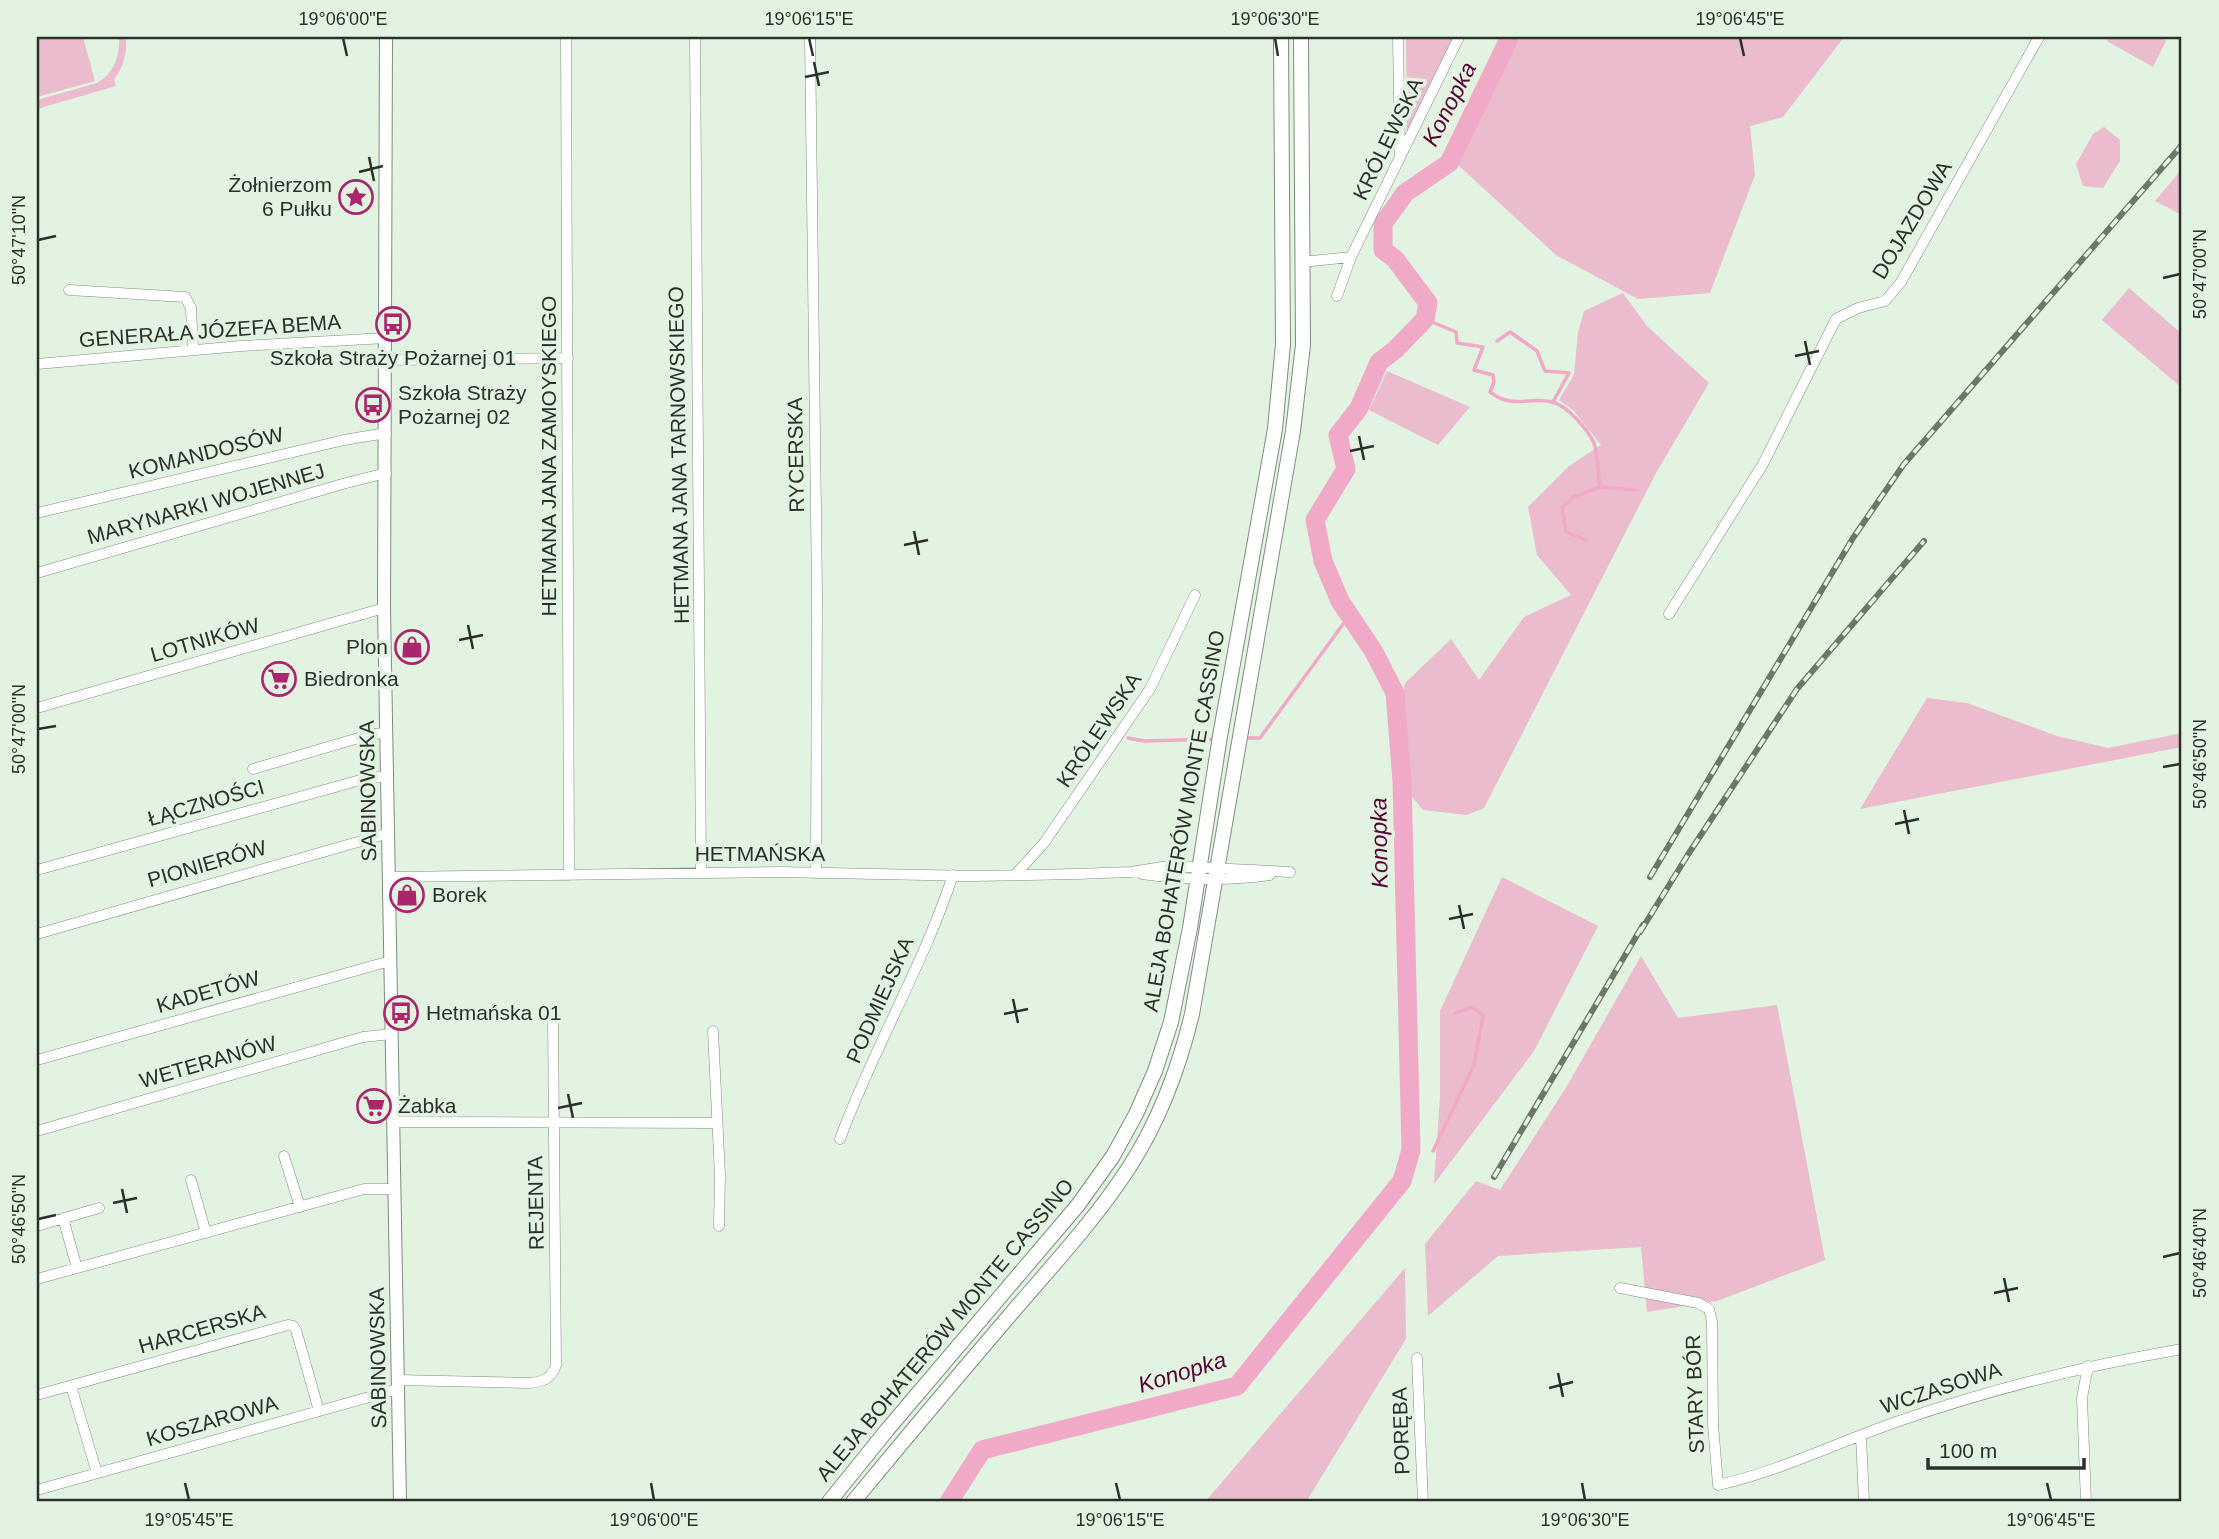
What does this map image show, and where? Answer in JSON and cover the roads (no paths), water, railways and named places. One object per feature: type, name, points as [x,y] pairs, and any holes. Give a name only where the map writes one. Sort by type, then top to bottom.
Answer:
[{"type":"main road","name":"ALEJA BOHATERÓW MONTE CASSINO","points":[[829,1502],[1078,1205],[1113,1156],[1136,1114],[1171,1023],[1275,429],[1282,356],[1284,283],[1281,37]]},
{"type":"main road","name":"ALEJA BOHATERÓW MONTE CASSINO","points":[[853,1502],[1093,1217],[1130,1167],[1159,1112],[1183,1053],[1293,431],[1303,345],[1301,37]]},
{"type":"street","name":"SABINOWSKA","points":[[386,37],[384,608],[400,1502]]},
{"type":"street","name":"HETMANA JANA ZAMOYSKIEGO","points":[[566,37],[569,875]]},
{"type":"street","name":"HETMANA JANA TARNOWSKIEGO","points":[[695,37],[701,873]]},
{"type":"street","name":"RYCERSKA","points":[[810,37],[817,593],[816,873]]},
{"type":"street","points":[[1398,37],[1400,160]]},
{"type":"street","name":"KRÓLEWSKA","points":[[1337,296],[1351,257],[1459,37]]},
{"type":"street","name":"DOJAZDOWA","points":[[1669,614],[1763,464],[1836,319],[1858,308],[1885,301],[1901,282],[2039,37]]},
{"type":"street","points":[[1302,262],[1351,257]]},
{"type":"street","points":[[69,290],[185,297],[191,308],[193,350]]},
{"type":"street","name":"GENERAŁA JÓZEFA BEMA","points":[[37,365],[193,350],[386,338]]},
{"type":"street","points":[[386,360],[568,358]]},
{"type":"street","name":"KOMANDOSÓW","points":[[37,513],[344,440],[386,433]]},
{"type":"street","name":"MARYNARKI WOJENNEJ","points":[[37,573],[386,473]]},
{"type":"street","name":"KRÓLEWSKA","points":[[1016,874],[1044,844],[1150,689],[1195,595]]},
{"type":"street","name":"LOTNIKÓW","points":[[37,708],[384,608]]},
{"type":"street","points":[[253,769],[372,734],[386,733]]},
{"type":"street","name":"ŁĄCZNOŚCI","points":[[37,870],[364,779],[387,776]]},
{"type":"street","name":"PIONIERÓW","points":[[37,934],[389,833]]},
{"type":"street","name":"HETMAŃSKA","points":[[389,877],[701,873],[953,875],[1131,872],[1169,866],[1198,874],[1290,872],[1243,879],[1216,874]]},
{"type":"street","name":"PODMIEJSKA","points":[[840,1139],[850,1111],[908,988],[953,875]]},
{"type":"street","name":"KADETÓW","points":[[37,1060],[390,961]]},
{"type":"street","name":"REJENTA","points":[[542,1382],[549,1378],[556,1365],[553,1017]]},
{"type":"street","points":[[713,1031],[720,1176],[719,1226]]},
{"type":"street","name":"WETERANÓW","points":[[37,1131],[363,1037],[391,1034]]},
{"type":"street","points":[[393,1122],[717,1123]]},
{"type":"street","points":[[284,1156],[300,1207]]},
{"type":"street","points":[[191,1180],[206,1233]]},
{"type":"street","points":[[37,1279],[364,1189],[394,1189]]},
{"type":"street","points":[[37,1226],[99,1208]]},
{"type":"street","points":[[63,1218],[77,1268]]},
{"type":"street","name":"STARY BÓR","points":[[1620,1288],[1698,1303],[1709,1309],[1712,1322],[1713,1424],[1718,1485]]},
{"type":"street","name":"HARCERSKA","points":[[37,1395],[288,1325],[293,1326],[296,1331],[319,1411]]},
{"type":"street","name":"WCZASOWA","points":[[1718,1485],[1768,1471],[1966,1398],[2088,1366],[2182,1349]]},
{"type":"street","name":"PORĘBA","points":[[1417,1358],[1423,1502]]},
{"type":"street","points":[[2086,1502],[2082,1398],[2088,1366]]},
{"type":"street","name":"KOSZAROWA","points":[[37,1490],[319,1411],[398,1385],[542,1382]]},
{"type":"street","points":[[71,1386],[97,1473]]},
{"type":"street","points":[[1861,1436],[1864,1502]]},
{"type":"waterway","name":"Konopka","points":[[949,1502],[982,1450],[1237,1386],[1402,1181],[1411,1150],[1402,781],[1395,693],[1374,652],[1340,601],[1323,561],[1315,520],[1346,469],[1338,435],[1359,408],[1379,362],[1395,350],[1425,319],[1428,303],[1395,259],[1383,250],[1383,224],[1405,193],[1449,163],[1510,37]]},
{"type":"waterway","points":[[1425,319],[1456,332],[1457,343],[1483,347],[1474,370],[1493,375],[1494,382],[1490,392],[1507,400],[1558,404],[1587,432],[1594,443],[1600,487],[1574,497],[1562,507],[1566,532],[1586,540]]},
{"type":"waterway","points":[[1497,341],[1510,332],[1537,351],[1545,371],[1569,373],[1553,402]]},
{"type":"waterway","points":[[1600,487],[1636,490]]},
{"type":"waterway","points":[[1245,738],[1260,738],[1349,616]]},
{"type":"waterway","points":[[1128,738],[1144,741],[1217,739]]},
{"type":"waterway","points":[[1433,1151],[1474,1065],[1483,1016],[1473,1007],[1455,1013]]},
{"type":"railway","points":[[1650,877],[1853,538],[1904,464],[2182,145]]},
{"type":"railway","points":[[1640,932],[1797,689],[1924,541]]},
{"type":"railway","points":[[1494,1177],[1643,925]]},
{"type":"place","name":"Żołnierzom 6 Pułku","points":[[356,197]]},
{"type":"place","name":"Szkoła Straży Pożarnej 01","points":[[393,324]]},
{"type":"place","name":"Szkoła Straży Pożarnej 02","points":[[373,405]]},
{"type":"place","name":"Plon","points":[[412,647]]},
{"type":"place","name":"Biedronka","points":[[279,679]]},
{"type":"place","name":"Borek","points":[[407,895]]},
{"type":"place","name":"Hetmańska 01","points":[[401,1013]]},
{"type":"place","name":"Żabka","points":[[374,1106]]}]
